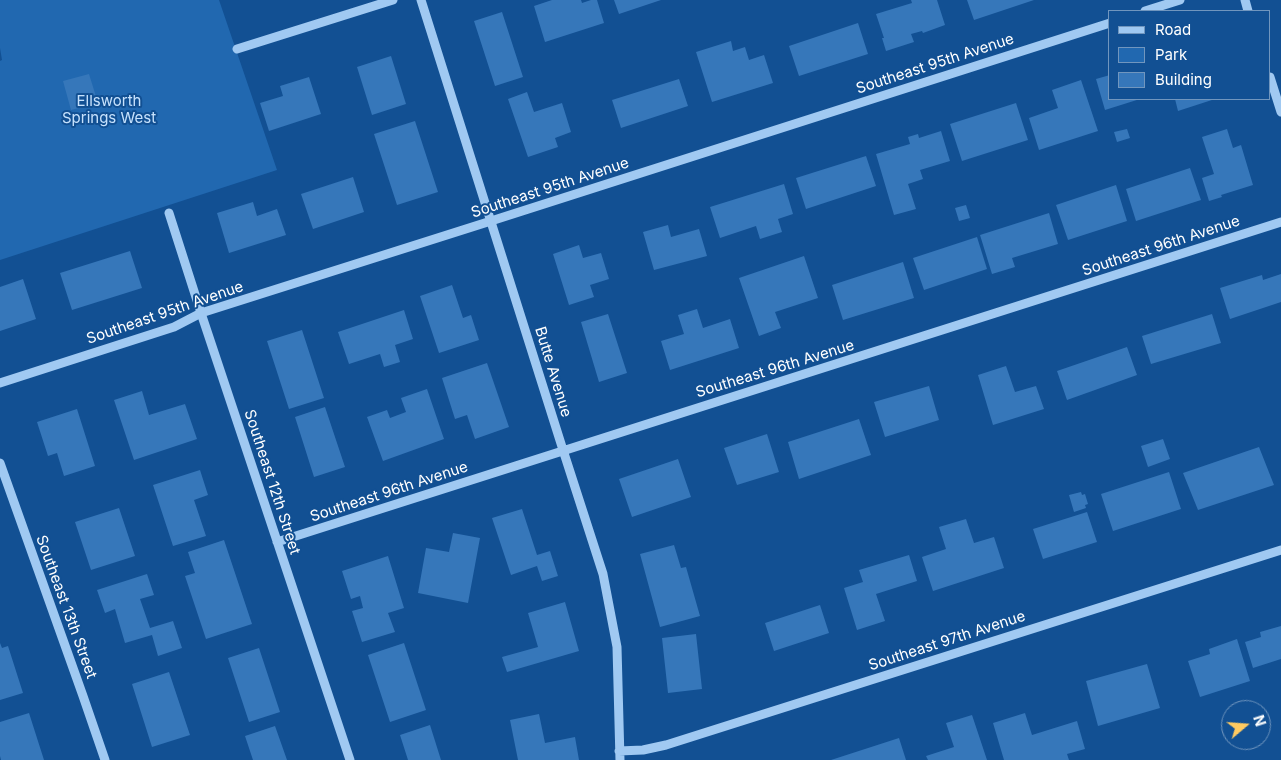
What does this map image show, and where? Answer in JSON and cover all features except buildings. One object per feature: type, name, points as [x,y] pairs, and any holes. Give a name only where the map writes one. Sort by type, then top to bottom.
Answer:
[{"type":"street","points":[[237,48],[393,0]]},
{"type":"street","name":"Butte Avenue","points":[[421,0],[603,574],[617,648],[620,756]]},
{"type":"street","points":[[1148,10],[1180,0]]},
{"type":"street","name":"Southeast 95th Avenue","points":[[0,383],[174,327],[201,313],[1108,23]]},
{"type":"street","points":[[1271,81],[1281,112]]},
{"type":"street","name":"Southeast 12th Street","points":[[169,213],[350,760]]},
{"type":"street","name":"Southeast 96th Avenue","points":[[277,542],[1281,222]]},
{"type":"street","name":"Southeast 13th Street","points":[[0,463],[105,760]]},
{"type":"street","name":"Southeast 97th Avenue","points":[[620,756],[666,745],[1281,550]]},
{"type":"green space","name":"Ellsworth Springs West","points":[[0,0],[219,0],[277,170],[0,260],[0,61],[2,60],[0,48]]}]
